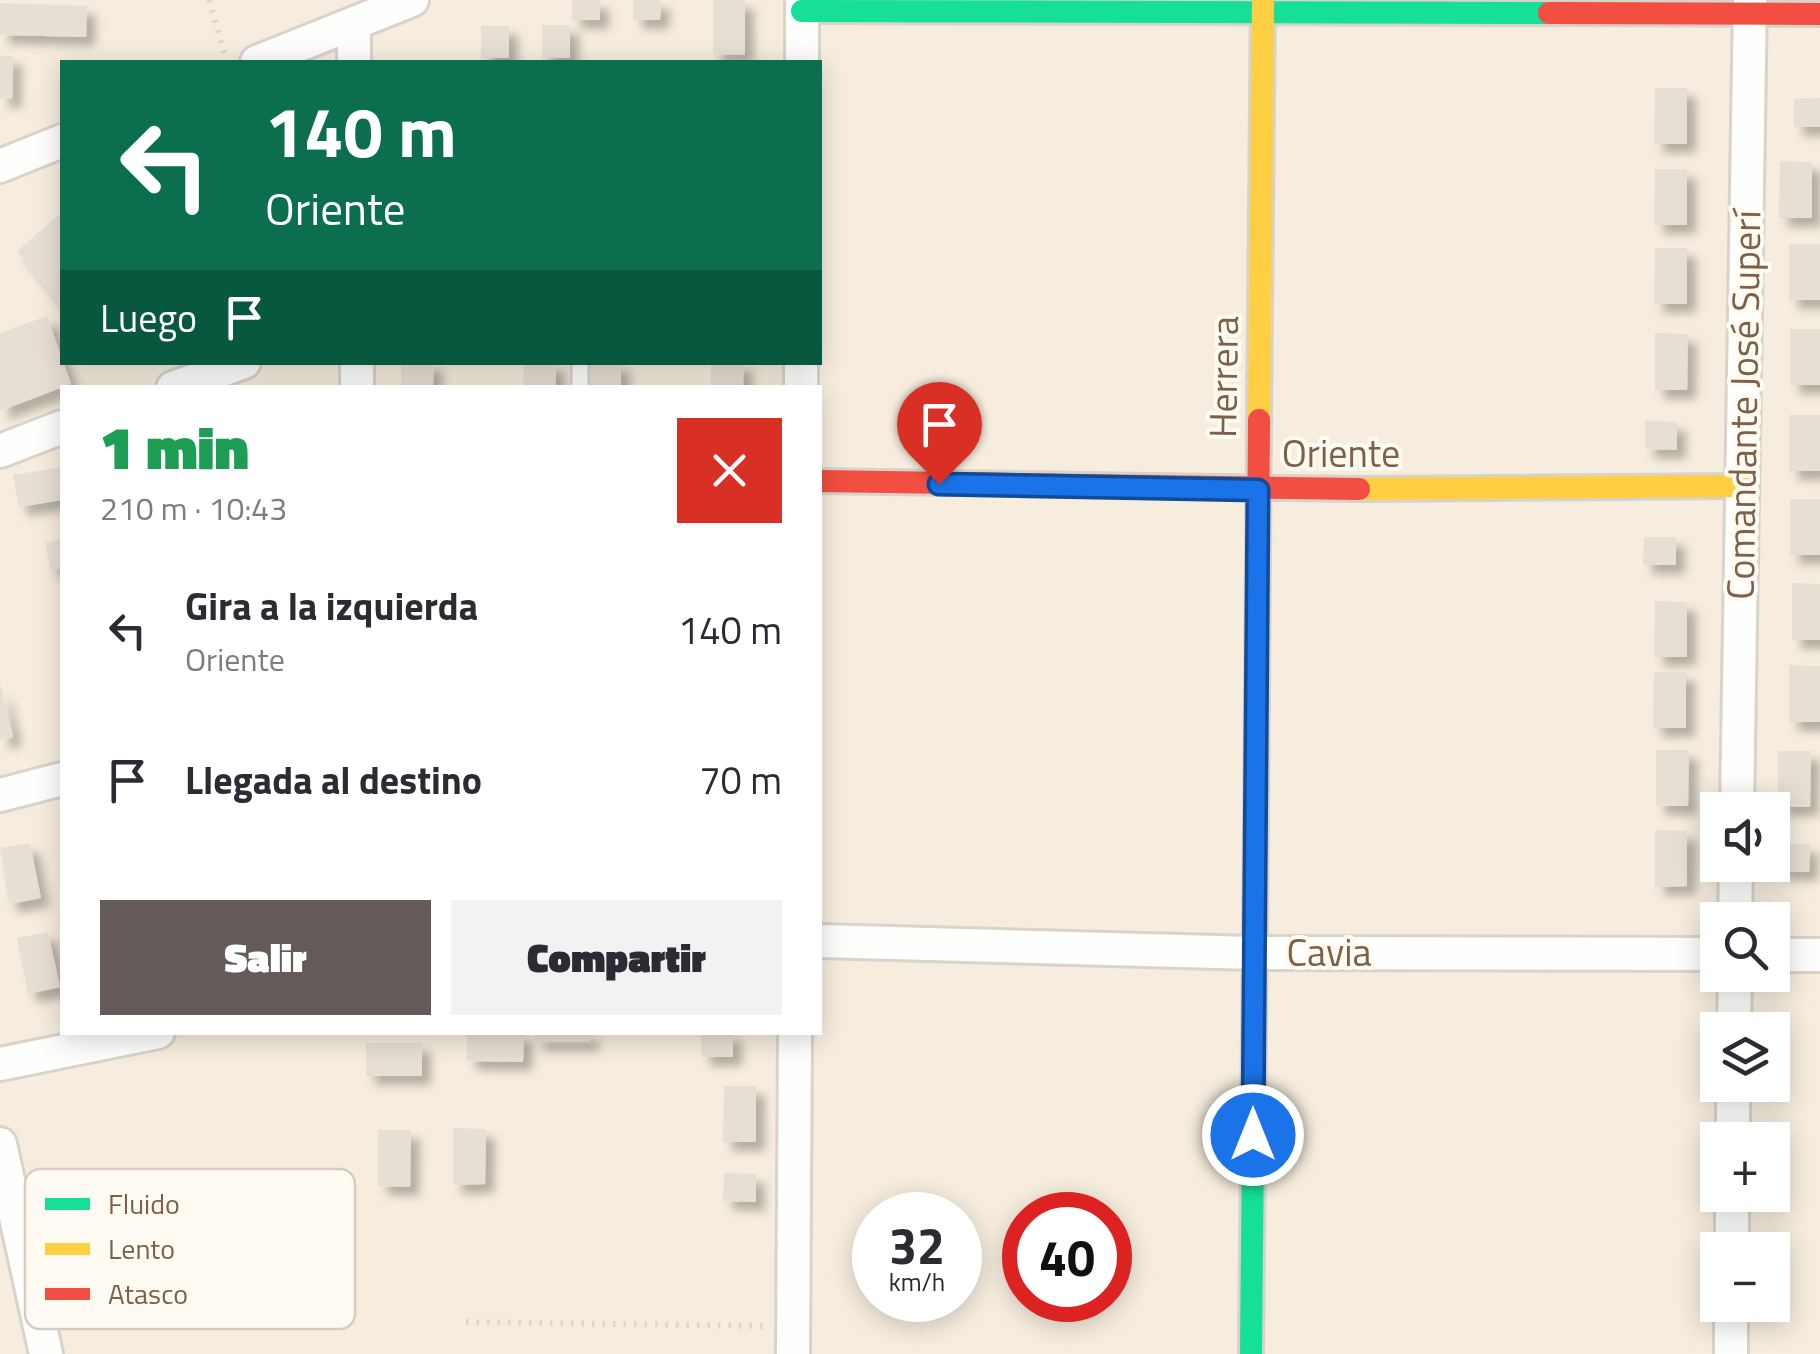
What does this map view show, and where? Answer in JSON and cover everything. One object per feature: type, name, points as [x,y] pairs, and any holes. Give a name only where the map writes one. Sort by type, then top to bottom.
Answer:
[{"type":"street","points":[[262,60],[412,0]]},
{"type":"street","points":[[802,60],[802,5],[1750,6],[1820,14]]},
{"type":"street","name":"Herrera","points":[[1251,1354],[1263,6]]},
{"type":"street","name":"Comandante José Superí","points":[[1737,792],[1750,6]]},
{"type":"street","points":[[354,24],[354,60]]},
{"type":"street","points":[[0,166],[60,142]]},
{"type":"street","points":[[180,385],[236,365]]},
{"type":"street","points":[[0,451],[60,428]]},
{"type":"street","name":"Oriente","points":[[822,481],[1258,490],[1742,486]]},
{"type":"street","points":[[0,795],[60,780]]},
{"type":"street","name":"Cavia","points":[[822,942],[1254,953],[1700,954]]},
{"type":"street","points":[[1790,955],[1820,955]]},
{"type":"street","points":[[0,1064],[143,1035]]},
{"type":"street","points":[[793,1340],[795,1035]]},
{"type":"street","points":[[0,1144],[25,1258]]},
{"type":"street","points":[[1731,1322],[1731,1354]]},
{"type":"street","points":[[41,1329],[46,1354]]},
{"type":"path","points":[[209,0],[226,60]]},
{"type":"path","points":[[466,1322],[793,1340]]},
{"type":"shaded area","points":[[0,0],[1820,0],[1820,1354],[0,1354]]},
{"type":"building","points":[[572,0],[600,0],[600,20],[572,20]]},
{"type":"building","points":[[633,0],[661,0],[660,20],[633,20]]},
{"type":"building","points":[[713,0],[745,0],[745,55],[713,54]]},
{"type":"building","points":[[0,3],[87,6],[86,37],[0,35]]},
{"type":"building","points":[[542,25],[570,25],[570,58],[542,58]]},
{"type":"building","points":[[481,26],[509,26],[509,58],[481,58]]},
{"type":"building","points":[[0,56],[13,56],[12,99],[0,99]]},
{"type":"building","points":[[1655,88],[1687,88],[1687,144],[1654,144]]},
{"type":"building","points":[[1820,98],[1820,127],[1794,127],[1794,99]]},
{"type":"building","points":[[1780,161],[1812,162],[1812,218],[1779,218]]},
{"type":"building","points":[[1655,169],[1687,169],[1687,225],[1654,225]]},
{"type":"building","points":[[60,214],[60,305],[17,251]]},
{"type":"building","points":[[1789,244],[1820,244],[1820,300],[1789,300]]},
{"type":"building","points":[[1655,248],[1687,248],[1687,304],[1654,304]]},
{"type":"building","points":[[47,316],[60,353],[60,365],[64,365],[71,384],[0,411],[0,333]]},
{"type":"building","points":[[1790,329],[1820,329],[1820,385],[1790,385]]},
{"type":"building","points":[[1655,333],[1688,334],[1687,390],[1655,390]]},
{"type":"building","points":[[401,365],[434,365],[433,385],[401,385]]},
{"type":"building","points":[[524,365],[556,365],[556,385],[523,385]]},
{"type":"building","points":[[589,365],[621,365],[621,385],[589,385]]},
{"type":"building","points":[[711,365],[744,365],[743,385],[711,385]]},
{"type":"building","points":[[1789,415],[1820,415],[1820,471],[1789,471]]},
{"type":"building","points":[[1645,421],[1677,422],[1677,450],[1645,449]]},
{"type":"building","points":[[60,467],[60,500],[19,507],[13,475]]},
{"type":"building","points":[[1790,499],[1820,499],[1820,555],[1790,555]]},
{"type":"building","points":[[1644,537],[1676,537],[1676,565],[1643,565]]},
{"type":"building","points":[[60,539],[60,568],[51,570],[45,543]]},
{"type":"building","points":[[1792,583],[1820,584],[1820,640],[1792,640]]},
{"type":"building","points":[[1655,601],[1687,602],[1687,657],[1654,657]]},
{"type":"building","points":[[1789,665],[1820,666],[1820,722],[1789,722]]},
{"type":"building","points":[[1654,672],[1686,672],[1686,728],[1653,728]]},
{"type":"building","points":[[0,683],[13,737],[0,740]]},
{"type":"building","points":[[1656,750],[1689,750],[1688,806],[1656,806]]},
{"type":"building","points":[[1778,751],[1811,751],[1810,807],[1790,807],[1790,792],[1778,792]]},
{"type":"building","points":[[1655,830],[1687,831],[1687,886],[1655,887]]},
{"type":"building","points":[[30,843],[41,898],[9,904],[0,848]]},
{"type":"building","points":[[1790,844],[1810,844],[1809,872],[1790,871]]},
{"type":"building","points":[[48,932],[60,987],[28,994],[17,938]]},
{"type":"building","points":[[467,1035],[524,1035],[523,1062],[467,1061]]},
{"type":"building","points":[[534,1035],[590,1035],[590,1042],[534,1042]]},
{"type":"building","points":[[701,1035],[733,1035],[733,1057],[701,1057]]},
{"type":"building","points":[[366,1043],[422,1043],[422,1076],[366,1076]]},
{"type":"building","points":[[724,1086],[756,1086],[756,1142],[723,1142]]},
{"type":"building","points":[[453,1128],[486,1129],[485,1184],[453,1185]]},
{"type":"building","points":[[378,1130],[411,1130],[410,1187],[378,1186]]},
{"type":"building","points":[[724,1173],[756,1174],[756,1202],[723,1201]]},
{"type":"traffic: fast","points":[[802,11],[1549,13]]},
{"type":"traffic: fast","points":[[1251,1354],[1256,821]]},
{"type":"traffic: slow","points":[[1259,420],[1263,0]]},
{"type":"traffic: slow","points":[[1359,489],[1742,486]]},
{"type":"traffic: jam","points":[[1549,13],[1820,14]]},
{"type":"traffic: jam","points":[[1256,821],[1259,420]]},
{"type":"traffic: jam","points":[[822,481],[1359,489]]},
{"type":"route","points":[[939,484],[1258,490],[1253,1135]]}]
